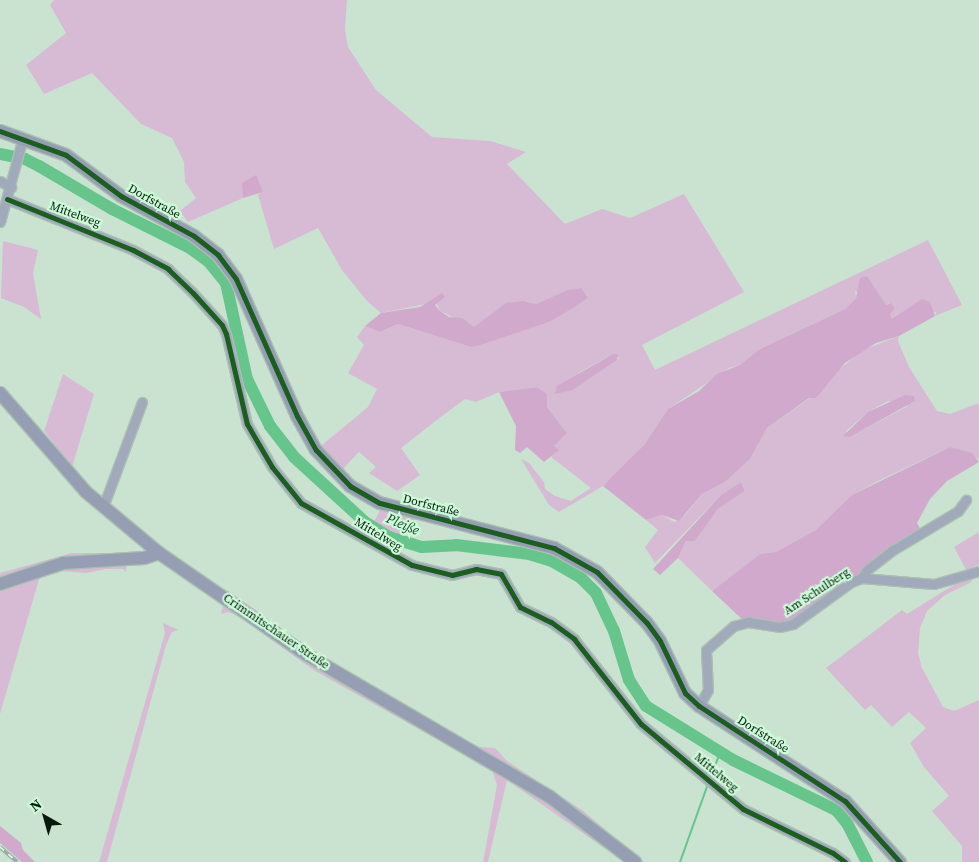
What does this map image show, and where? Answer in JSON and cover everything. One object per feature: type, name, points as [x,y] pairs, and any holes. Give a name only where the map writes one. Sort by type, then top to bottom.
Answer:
[{"type":"street","name":"Dorfstraße","points":[[0,131],[21,145],[66,155],[121,196],[194,236],[218,255],[236,279],[297,416],[316,450],[350,486],[380,503],[539,543],[575,558],[615,587],[647,623],[660,640],[685,692],[699,706],[844,801],[900,862]]},
{"type":"street","points":[[0,222],[21,145]]},
{"type":"street","points":[[0,180],[10,187]]},
{"type":"street","name":"Mittelweg","points":[[7,199],[133,250],[168,269],[193,293],[222,325],[247,424],[272,467],[301,503],[412,565],[452,576],[476,570],[501,574],[520,607],[551,622],[574,639],[647,728],[743,809],[833,852],[845,862]]},
{"type":"street","name":"Crimmitschauer Straße","points":[[0,394],[71,476],[103,507],[159,553],[307,655],[550,797],[635,862]]},
{"type":"street","points":[[103,507],[142,402]]},
{"type":"street","name":"Am Schulberg","points":[[862,578],[867,570],[893,550],[958,511],[966,500]]},
{"type":"street","points":[[0,584],[64,563],[144,558],[159,553]]},
{"type":"street","name":"Am Schulberg","points":[[699,706],[708,690],[705,654],[725,632],[748,622],[779,627],[793,624],[851,582],[862,578],[934,584],[979,571]]},
{"type":"shaded area","points":[[54,0],[347,0],[345,30],[348,47],[376,90],[432,137],[490,141],[526,152],[507,164],[565,224],[602,209],[630,218],[684,194],[744,292],[642,345],[655,370],[928,240],[962,305],[935,316],[936,312],[892,319],[890,314],[895,309],[890,303],[886,305],[855,291],[856,298],[845,309],[758,350],[740,365],[729,368],[668,409],[644,445],[619,471],[603,486],[559,512],[549,505],[521,459],[529,463],[544,482],[545,489],[555,496],[571,501],[591,488],[551,457],[558,450],[553,446],[567,433],[547,407],[547,394],[537,387],[499,392],[476,402],[465,399],[442,416],[401,448],[420,475],[397,491],[369,473],[376,467],[359,452],[338,474],[316,450],[368,407],[377,389],[348,373],[364,345],[357,337],[365,326],[380,332],[398,324],[471,347],[549,322],[588,298],[567,290],[536,304],[524,301],[474,327],[440,311],[436,302],[381,313],[366,300],[342,270],[318,228],[274,249],[258,195],[263,191],[243,188],[243,198],[188,222],[180,211],[196,198],[185,182],[184,162],[172,138],[141,124],[92,73],[44,94],[26,65],[66,33],[50,5]],"holes":[[[613,354],[619,358],[617,360],[573,390],[578,373]]]},
{"type":"shaded area","points":[[256,175],[263,192],[243,198],[242,183]]},
{"type":"shaded area","points":[[3,241],[38,250],[33,273],[41,319],[24,307],[1,298]]},
{"type":"shaded area","points":[[867,276],[886,305],[891,303],[895,309],[890,314],[892,319],[922,299],[930,302],[935,316],[899,336],[876,343],[845,363],[816,398],[809,398],[767,428],[750,459],[725,482],[702,494],[679,521],[662,515],[646,520],[603,486],[644,445],[668,409],[699,391],[717,374],[740,365],[758,350],[845,309],[856,298],[860,278]]},
{"type":"shaded area","points":[[581,288],[588,298],[549,322],[471,347],[398,324],[380,332],[365,326],[381,313],[420,307],[442,293],[445,297],[435,305],[440,311],[449,317],[462,318],[474,327],[506,303],[524,301],[536,304],[567,290]]},
{"type":"shaded area","points":[[899,336],[898,341],[909,367],[937,411],[950,414],[979,403],[979,459],[950,447],[882,479],[852,495],[817,530],[776,552],[760,554],[712,591],[678,558],[686,541],[695,541],[718,509],[745,491],[741,482],[721,495],[655,563],[645,547],[658,530],[646,520],[662,515],[674,522],[685,515],[702,494],[725,482],[750,459],[767,428],[810,398],[816,398],[830,377],[863,350]],"holes":[[[888,401],[908,406],[850,437],[846,431],[868,412]]]},
{"type":"shaded area","points":[[613,354],[618,354],[617,360],[573,390],[555,394],[557,386]]},
{"type":"shaded area","points":[[63,374],[94,394],[72,467],[44,431]]},
{"type":"shaded area","points":[[537,387],[547,394],[547,407],[567,433],[554,446],[559,450],[544,462],[527,447],[520,453],[515,450],[516,426],[499,392]]},
{"type":"shaded area","points":[[905,395],[914,396],[915,401],[850,437],[843,436],[868,412]]},
{"type":"shaded area","points":[[950,447],[972,453],[979,462],[947,481],[930,499],[917,523],[922,532],[792,624],[745,622],[712,591],[760,554],[776,552],[816,530],[852,495]]},
{"type":"shaded area","points":[[741,482],[745,491],[718,509],[695,541],[686,541],[678,558],[660,575],[653,569],[721,495]]},
{"type":"shaded area","points":[[381,508],[417,517],[402,536],[392,534],[373,524]]},
{"type":"shaded area","points":[[979,532],[979,565],[966,570],[954,547]]},
{"type":"shaded area","points":[[72,553],[128,553],[126,572],[123,569],[106,569],[86,573],[59,571],[40,576],[0,714],[0,573]]},
{"type":"shaded area","points":[[968,576],[972,582],[945,595],[927,611],[920,628],[918,653],[922,668],[943,707],[954,711],[979,700],[979,862],[962,862],[962,846],[932,811],[949,796],[924,767],[910,743],[926,728],[909,712],[892,727],[871,705],[865,710],[826,668],[902,610],[907,614]]},
{"type":"shaded area","points":[[227,590],[321,656],[478,747],[495,748],[507,761],[582,810],[644,862],[624,862],[507,780],[488,862],[483,862],[497,785],[492,770],[315,671],[238,616],[228,612],[221,614]]},
{"type":"shaded area","points":[[163,623],[179,630],[172,632],[166,645],[107,862],[99,862],[165,633]]},
{"type":"shaded area","points":[[0,826],[21,843],[23,850],[35,862],[22,862],[0,843]]},
{"type":"waterway","name":"Pleiße","points":[[0,154],[25,159],[39,166],[112,209],[190,248],[209,262],[226,283],[247,379],[270,426],[294,457],[365,522],[389,537],[422,547],[456,545],[529,554],[552,561],[581,578],[596,593],[614,631],[629,680],[646,706],[733,760],[836,810],[847,823],[867,862]]},
{"type":"waterway","points":[[711,777],[720,752]]},
{"type":"waterway","points":[[680,862],[708,784]]},
{"type":"railway","points":[[0,847],[17,862]]},
{"type":"cycle path","points":[[0,131],[66,155],[121,196],[194,236],[218,255],[236,279],[297,416],[316,450],[350,486],[380,503],[554,548],[597,572],[647,623],[660,641],[685,693],[699,706],[845,801],[900,862]]},
{"type":"cycle path","points":[[7,199],[133,250],[168,269],[193,293],[222,325],[226,334],[247,424],[272,467],[301,503],[412,565],[452,575],[476,569],[501,574],[520,607],[551,622],[574,639],[641,724],[743,809],[833,853],[845,862]]}]
